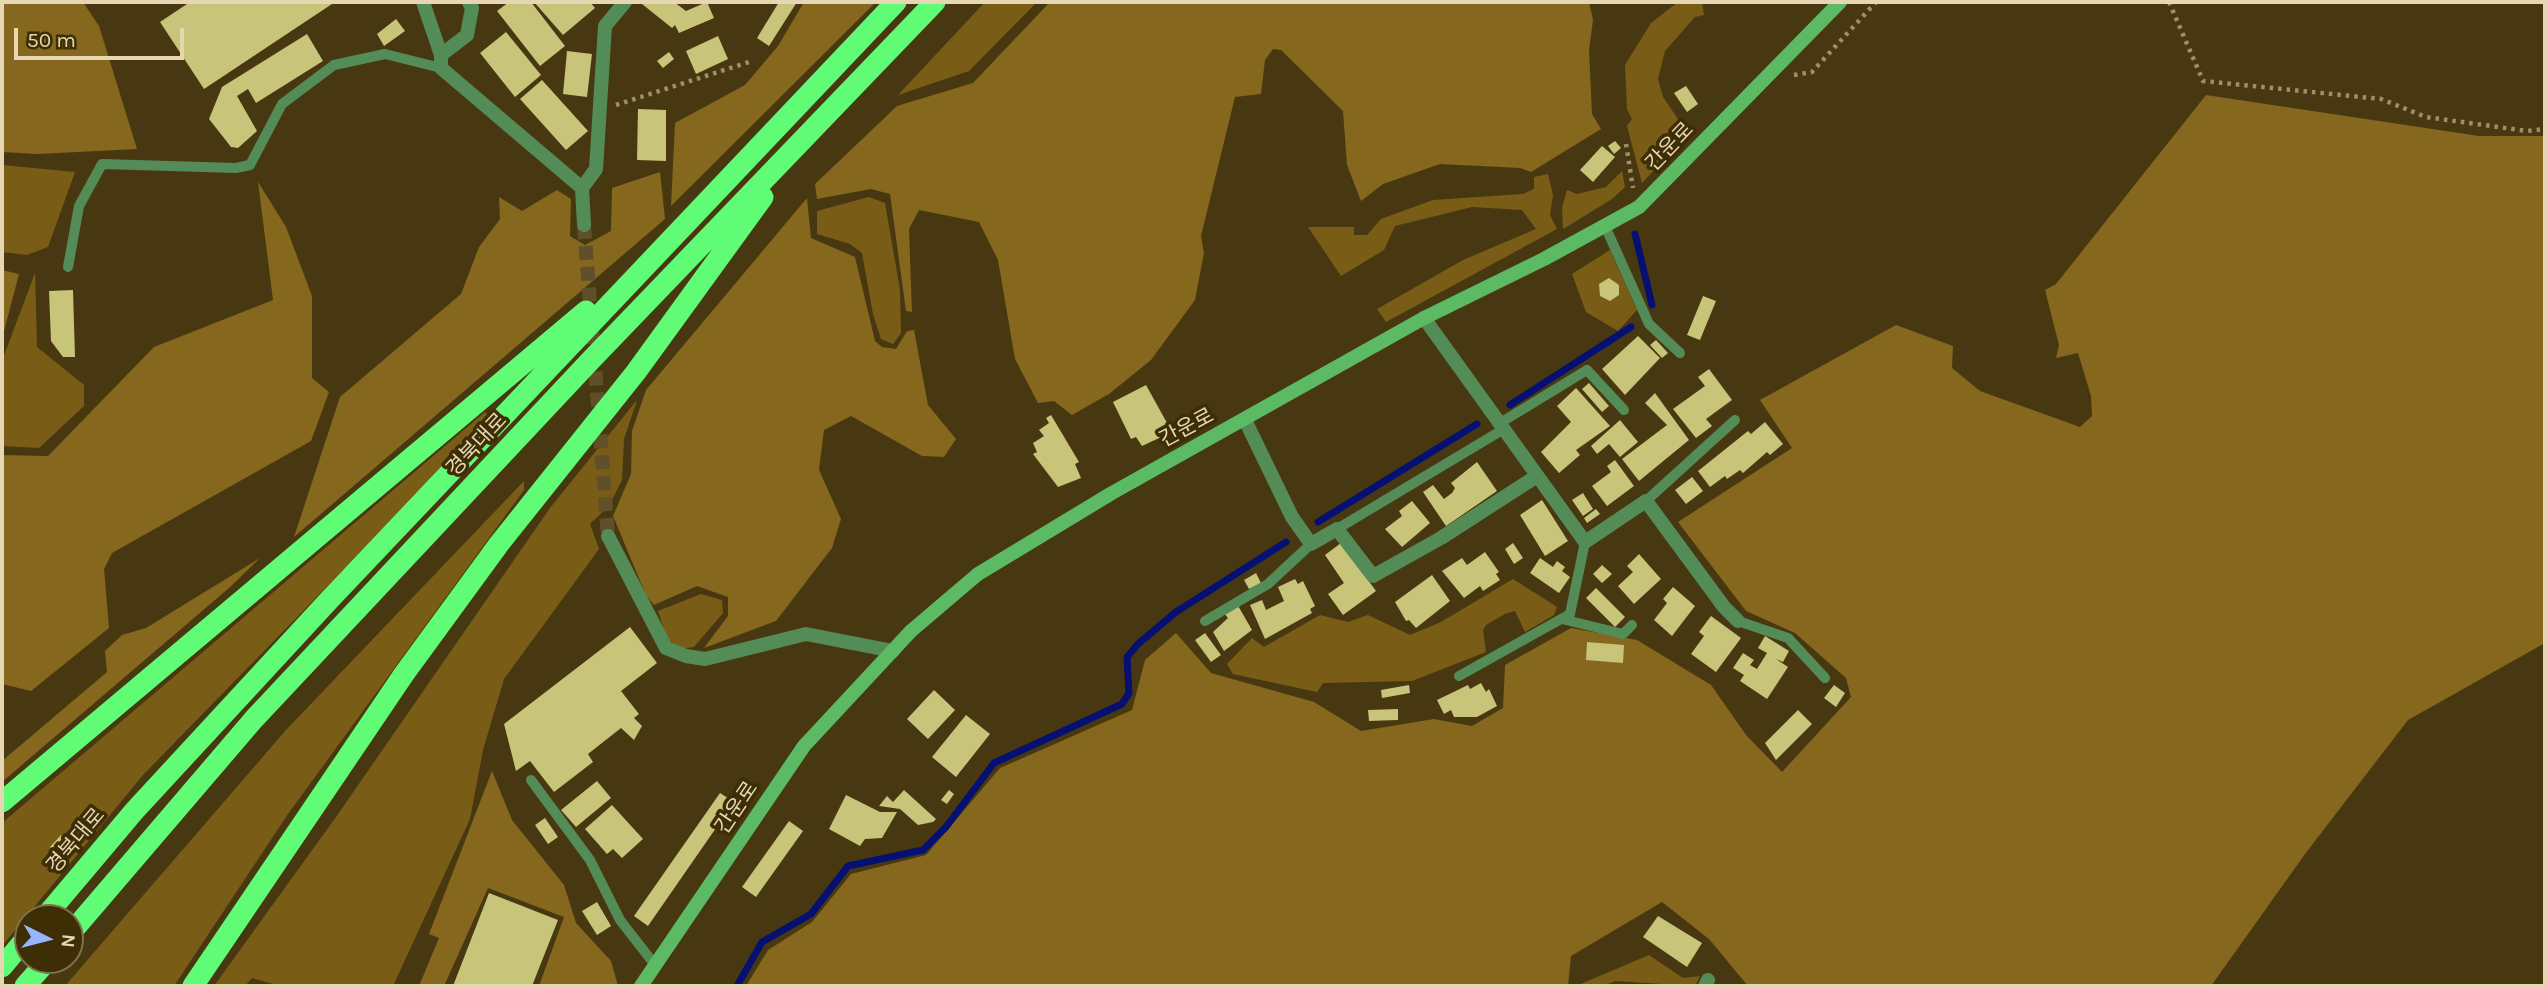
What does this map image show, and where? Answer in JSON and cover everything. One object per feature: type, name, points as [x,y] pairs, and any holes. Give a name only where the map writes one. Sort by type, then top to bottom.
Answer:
[{"type":"highway","name":"경북대로","points":[[56,904],[154,789],[896,2]]},
{"type":"highway","name":"경북대로","points":[[84,918],[254,719],[590,361],[934,2]]},
{"type":"highway","points":[[193,986],[404,674],[499,544],[636,372],[807,136]]},
{"type":"highway","points":[[2,802],[502,385],[580,316],[646,265]]},
{"type":"highway","points":[[2,967],[14,953]]},
{"type":"street","points":[[422,2],[441,62],[582,188]]},
{"type":"street","points":[[441,62],[467,36],[472,8],[469,2]]},
{"type":"street","points":[[584,226],[582,188],[596,169],[605,26],[625,2]]},
{"type":"street","name":"간운로","points":[[641,986],[804,746],[893,651],[978,574],[1112,493],[1245,421],[1424,318],[1639,207],[1840,2]]},
{"type":"street","points":[[1424,318],[1585,542],[1646,501],[1724,607],[1738,621]]},
{"type":"street","points":[[1245,421],[1292,517],[1311,544],[1337,529],[1373,576],[1441,538],[1537,476]]},
{"type":"street","points":[[608,536],[666,648],[686,656],[705,659],[806,634],[893,651]]},
{"type":"lane","points":[[68,267],[79,206],[102,164],[236,168],[250,165],[282,104],[334,65],[386,54],[441,62]]},
{"type":"lane","points":[[1605,226],[1649,324],[1680,353]]},
{"type":"lane","points":[[1337,529],[1587,370],[1624,410]]},
{"type":"lane","points":[[1646,501],[1735,420]]},
{"type":"lane","points":[[1459,676],[1570,614],[1585,542]]},
{"type":"lane","points":[[1205,621],[1268,584],[1311,544]]},
{"type":"lane","points":[[1562,619],[1623,634],[1632,625]]},
{"type":"lane","points":[[1738,621],[1788,638],[1825,678]]},
{"type":"lane","points":[[531,780],[590,860],[620,920],[655,965]]},
{"type":"path","points":[[1766,79],[1812,72],[1876,2]]},
{"type":"path","points":[[2169,2],[2203,81],[2381,99],[2426,117],[2527,131],[2545,129]]},
{"type":"path","points":[[598,110],[749,62]]},
{"type":"path","points":[[1626,144],[1630,177]]},
{"type":"shaded area","points":[[2,2],[83,2],[99,26],[137,149],[38,154],[2,152]]},
{"type":"shaded area","points":[[804,2],[876,2],[671,206],[675,123],[745,85],[778,46]]},
{"type":"shaded area","points":[[985,2],[1037,2],[969,71],[898,95]]},
{"type":"shaded area","points":[[1050,2],[1589,2],[1593,20],[1589,50],[1592,114],[1601,129],[1531,172],[1520,168],[1440,164],[1383,184],[1361,201],[1347,165],[1343,111],[1281,50],[1273,49],[1265,60],[1261,94],[1235,97],[1201,236],[1204,253],[1195,300],[1151,360],[1109,394],[1072,415],[1054,401],[1038,403],[1015,359],[998,260],[979,222],[919,210],[909,229],[912,312],[906,311],[890,194],[871,189],[817,199],[815,184],[897,106],[973,83]]},
{"type":"shaded area","points":[[1678,2],[1702,2],[1704,15],[1695,17],[1665,51],[1658,79],[1663,97],[1688,134],[1642,183],[1627,126],[1632,119],[1627,109],[1625,65],[1651,23]]},
{"type":"shaded area","points":[[2206,95],[2479,136],[2545,136],[2545,643],[2408,720],[2305,854],[2211,986],[1748,986],[1709,939],[1662,902],[1571,956],[1568,986],[746,986],[768,950],[812,922],[851,874],[926,855],[1000,768],[1132,710],[1145,660],[1176,633],[1211,673],[1314,702],[1361,731],[1434,719],[1472,726],[1503,708],[1505,665],[1571,628],[1637,640],[1711,685],[1746,735],[1782,772],[1851,697],[1846,678],[1795,633],[1746,611],[1678,522],[1792,448],[1760,400],[1896,325],[1953,346],[1952,368],[1980,391],[2080,427],[2092,416],[2091,396],[2078,353],[2056,358],[2059,345],[2045,290],[2056,284]]},
{"type":"shaded area","points":[[2,165],[75,172],[48,247],[27,255],[2,252]]},
{"type":"shaded area","points":[[1622,171],[1625,187],[1612,199],[1563,229],[1562,207],[1567,190],[1577,194],[1606,187]]},
{"type":"shaded area","points":[[660,172],[665,219],[294,537],[340,397],[461,294],[479,247],[500,219],[499,197],[522,211],[557,190],[571,199],[570,236],[585,245],[611,231],[612,188]]},
{"type":"shaded area","points":[[1548,174],[1553,195],[1550,215],[1557,229],[1386,322],[1377,309],[1463,260],[1536,229],[1522,210],[1472,207],[1395,226],[1384,250],[1341,276],[1308,227],[1354,227],[1354,235],[1367,235],[1381,219],[1433,200],[1523,194],[1534,189],[1534,177]]},
{"type":"shaded area","points":[[258,182],[286,227],[312,296],[312,378],[329,392],[311,441],[112,553],[104,569],[109,628],[31,691],[2,684],[2,455],[48,456],[154,347],[273,300]]},
{"type":"shaded area","points":[[869,197],[885,203],[900,290],[901,333],[893,344],[881,339],[873,314],[862,253],[850,244],[817,234],[817,211]]},
{"type":"shaded area","points":[[807,198],[811,238],[855,257],[875,341],[882,347],[896,349],[907,331],[914,330],[928,405],[956,439],[944,457],[922,456],[851,416],[824,430],[819,470],[841,519],[832,548],[776,621],[704,648],[728,616],[728,597],[697,586],[654,605],[646,595],[613,516],[631,474],[632,431],[646,390]]},
{"type":"shaded area","points":[[1610,250],[1637,310],[1618,331],[1586,312],[1572,274]]},
{"type":"shaded area","points":[[2,270],[19,274],[2,339]]},
{"type":"shaded area","points":[[35,273],[37,347],[84,385],[84,406],[39,448],[2,446],[2,361]]},
{"type":"shaded area","points":[[637,400],[624,439],[622,480],[609,506],[590,524],[599,549],[504,679],[483,750],[470,819],[393,986],[280,986],[252,978],[245,986],[214,986],[336,817],[550,508]]},
{"type":"shaded area","points":[[485,412],[490,418],[468,442],[143,775],[37,904],[14,904],[14,931],[2,946],[2,823]]},
{"type":"shaded area","points":[[524,481],[524,490],[288,814],[174,986],[65,986],[75,974],[84,974],[84,964],[286,730]]},
{"type":"shaded area","points":[[260,558],[229,588],[2,782],[2,761],[107,672],[105,651],[122,635],[146,628]]},
{"type":"shaded area","points":[[1513,579],[1557,607],[1554,615],[1525,632],[1515,611],[1505,614],[1486,625],[1483,630],[1486,652],[1412,681],[1323,683],[1317,692],[1233,674],[1227,664],[1252,638],[1264,647],[1320,615],[1348,622],[1368,615],[1410,635],[1441,622]]},
{"type":"shaded area","points":[[701,594],[722,600],[723,613],[694,647],[681,649],[667,639],[658,611]]},
{"type":"shaded area","points":[[492,771],[512,820],[564,885],[576,923],[611,961],[618,986],[539,986],[564,917],[488,888],[444,986],[419,986],[439,938],[429,934]]},
{"type":"shaded area","points":[[1649,955],[1683,978],[1700,976],[1695,986],[1616,981],[1601,986],[1576,986]]},
{"type":"building","points":[[190,2],[335,2],[204,89],[160,22]]},
{"type":"building","points":[[509,2],[531,2],[565,46],[540,66],[497,11]]},
{"type":"building","points":[[534,2],[590,2],[595,8],[563,35]]},
{"type":"building","points":[[674,2],[686,11],[707,2],[714,18],[679,33],[675,25],[672,28],[642,4]]},
{"type":"building","points":[[779,2],[797,2],[769,46],[757,38]]},
{"type":"building","points":[[396,19],[405,31],[384,46],[377,34]]},
{"type":"building","points":[[506,32],[541,75],[515,97],[480,53]]},
{"type":"building","points":[[307,34],[323,61],[256,103],[248,89],[237,96],[257,131],[238,148],[231,147],[209,119],[222,87]]},
{"type":"building","points":[[718,36],[728,59],[696,74],[686,51]]},
{"type":"building","points":[[567,51],[592,54],[587,97],[563,94]]},
{"type":"building","points":[[669,52],[674,59],[663,68],[657,61]]},
{"type":"building","points":[[542,80],[588,131],[566,150],[520,99]]},
{"type":"building","points":[[1686,86],[1698,104],[1687,112],[1674,93]]},
{"type":"building","points":[[638,109],[666,110],[666,161],[637,160]]},
{"type":"building","points":[[1615,141],[1621,148],[1614,154],[1608,146]]},
{"type":"building","points":[[1602,146],[1615,157],[1593,182],[1580,170]]},
{"type":"building","points":[[1609,278],[1619,285],[1619,295],[1610,301],[1600,296],[1599,284]]},
{"type":"building","points":[[73,290],[75,357],[63,357],[51,341],[49,291]]},
{"type":"building","points":[[1703,296],[1716,301],[1700,340],[1687,335]]},
{"type":"building","points":[[1638,336],[1660,358],[1625,395],[1602,369]]},
{"type":"building","points":[[1656,340],[1668,353],[1662,358],[1650,345]]},
{"type":"building","points":[[1709,369],[1732,400],[1706,419],[1712,426],[1696,438],[1673,409],[1705,386],[1698,377]]},
{"type":"building","points":[[1589,383],[1609,406],[1602,412],[1582,389]]},
{"type":"building","points":[[1146,385],[1172,432],[1142,446],[1136,437],[1131,439],[1113,402]]},
{"type":"building","points":[[1576,388],[1610,426],[1576,450],[1580,455],[1559,473],[1541,452],[1571,422],[1557,406]]},
{"type":"building","points":[[1655,393],[1689,440],[1639,481],[1622,459],[1667,425],[1645,403]]},
{"type":"building","points":[[1051,415],[1079,462],[1075,464],[1081,478],[1058,487],[1033,454],[1037,452],[1033,443],[1044,436],[1039,430],[1049,423],[1046,418]]},
{"type":"building","points":[[1620,420],[1638,442],[1620,457],[1609,444],[1597,454],[1591,446]]},
{"type":"building","points":[[1765,422],[1783,444],[1770,455],[1767,452],[1743,473],[1740,470],[1727,479],[1725,476],[1710,487],[1698,471],[1748,431],[1751,434]]},
{"type":"building","points":[[1615,460],[1634,486],[1607,506],[1592,486],[1611,472],[1607,466]]},
{"type":"building","points":[[1477,462],[1497,491],[1446,526],[1423,492],[1433,485],[1444,499],[1455,488],[1451,483]]},
{"type":"building","points":[[1692,477],[1703,491],[1686,504],[1675,490]]},
{"type":"building","points":[[1583,493],[1593,509],[1583,516],[1572,500]]},
{"type":"building","points":[[1542,500],[1568,541],[1545,556],[1520,515]]},
{"type":"building","points":[[1412,501],[1430,523],[1402,547],[1385,529],[1402,516],[1399,511]]},
{"type":"building","points":[[1596,509],[1600,514],[1587,523],[1584,518]]},
{"type":"building","points":[[1341,543],[1376,591],[1343,615],[1328,594],[1344,583],[1325,555]]},
{"type":"building","points":[[1513,543],[1523,558],[1514,564],[1505,549]]},
{"type":"building","points":[[1485,552],[1499,572],[1496,574],[1500,580],[1483,591],[1480,586],[1464,598],[1442,571],[1462,558],[1467,565]]},
{"type":"building","points":[[1639,554],[1661,579],[1634,604],[1618,586],[1633,572],[1627,566]]},
{"type":"building","points":[[1540,558],[1553,567],[1557,561],[1565,567],[1562,571],[1570,577],[1559,593],[1530,573]]},
{"type":"building","points":[[1602,565],[1612,574],[1602,583],[1593,574]]},
{"type":"building","points":[[1256,573],[1261,583],[1249,589],[1244,580]]},
{"type":"building","points":[[1432,575],[1450,601],[1416,628],[1409,620],[1406,621],[1395,602]]},
{"type":"building","points":[[1295,579],[1298,584],[1303,581],[1315,606],[1310,609],[1312,613],[1265,639],[1250,605],[1262,600],[1266,610],[1284,601],[1278,587]]},
{"type":"building","points":[[1673,587],[1695,606],[1672,636],[1654,620],[1667,603],[1663,599]]},
{"type":"building","points":[[1596,588],[1625,617],[1615,627],[1586,598]]},
{"type":"building","points":[[1237,604],[1252,630],[1224,651],[1213,632],[1228,618],[1224,613]]},
{"type":"building","points":[[1711,616],[1741,638],[1716,672],[1691,654],[1704,636],[1699,632]]},
{"type":"building","points":[[630,627],[657,663],[621,691],[639,714],[634,718],[642,726],[634,740],[621,728],[588,754],[593,762],[554,792],[530,761],[516,771],[504,724]]},
{"type":"building","points":[[1205,633],[1221,655],[1211,662],[1195,640]]},
{"type":"building","points":[[1765,636],[1789,651],[1783,662],[1776,659],[1788,667],[1767,699],[1740,681],[1744,675],[1733,668],[1743,653],[1754,660],[1750,665],[1757,669],[1767,653],[1758,648]]},
{"type":"building","points":[[1587,642],[1624,645],[1623,663],[1586,660]]},
{"type":"building","points":[[1481,683],[1486,692],[1489,689],[1497,706],[1477,717],[1454,717],[1451,710],[1444,714],[1437,700],[1468,685],[1470,689]]},
{"type":"building","points":[[1409,685],[1410,693],[1382,698],[1381,690]]},
{"type":"building","points":[[1834,685],[1845,693],[1836,707],[1824,698]]},
{"type":"building","points":[[934,690],[955,710],[928,739],[907,719]]},
{"type":"building","points":[[1398,709],[1398,720],[1369,721],[1368,710]]},
{"type":"building","points":[[1798,710],[1812,724],[1776,760],[1765,743]]},
{"type":"building","points":[[966,715],[990,734],[956,777],[932,757]]},
{"type":"building","points":[[597,781],[611,798],[576,827],[561,810]]},
{"type":"building","points":[[904,790],[936,819],[933,822],[918,825],[900,809],[879,806],[887,796],[893,802]]},
{"type":"building","points":[[949,790],[954,794],[947,804],[941,800]]},
{"type":"building","points":[[720,793],[734,802],[648,926],[634,916]]},
{"type":"building","points":[[846,795],[880,812],[897,812],[882,838],[865,839],[860,846],[829,829]]},
{"type":"building","points":[[612,805],[643,839],[622,858],[613,849],[607,854],[585,829]]},
{"type":"building","points":[[545,818],[558,837],[548,844],[535,825]]},
{"type":"building","points":[[789,821],[803,831],[756,897],[742,887]]},
{"type":"building","points":[[61,835],[69,843],[58,854],[50,847]]},
{"type":"building","points":[[489,893],[558,920],[532,986],[453,986]]},
{"type":"building","points":[[597,902],[611,926],[597,935],[582,911]]},
{"type":"building","points":[[1658,916],[1702,943],[1687,967],[1643,937]]},
{"type":"waterway","points":[[1635,234],[1652,305]]},
{"type":"waterway","points":[[1510,405],[1631,327]]},
{"type":"waterway","points":[[1318,522],[1477,424]]},
{"type":"waterway","points":[[737,986],[762,942],[811,914],[848,866],[923,850],[946,827],[994,763],[1122,704],[1129,693],[1127,657],[1138,644],[1176,612],[1286,542]]},
{"type":"tunnel","points":[[584,225],[608,536]]}]
